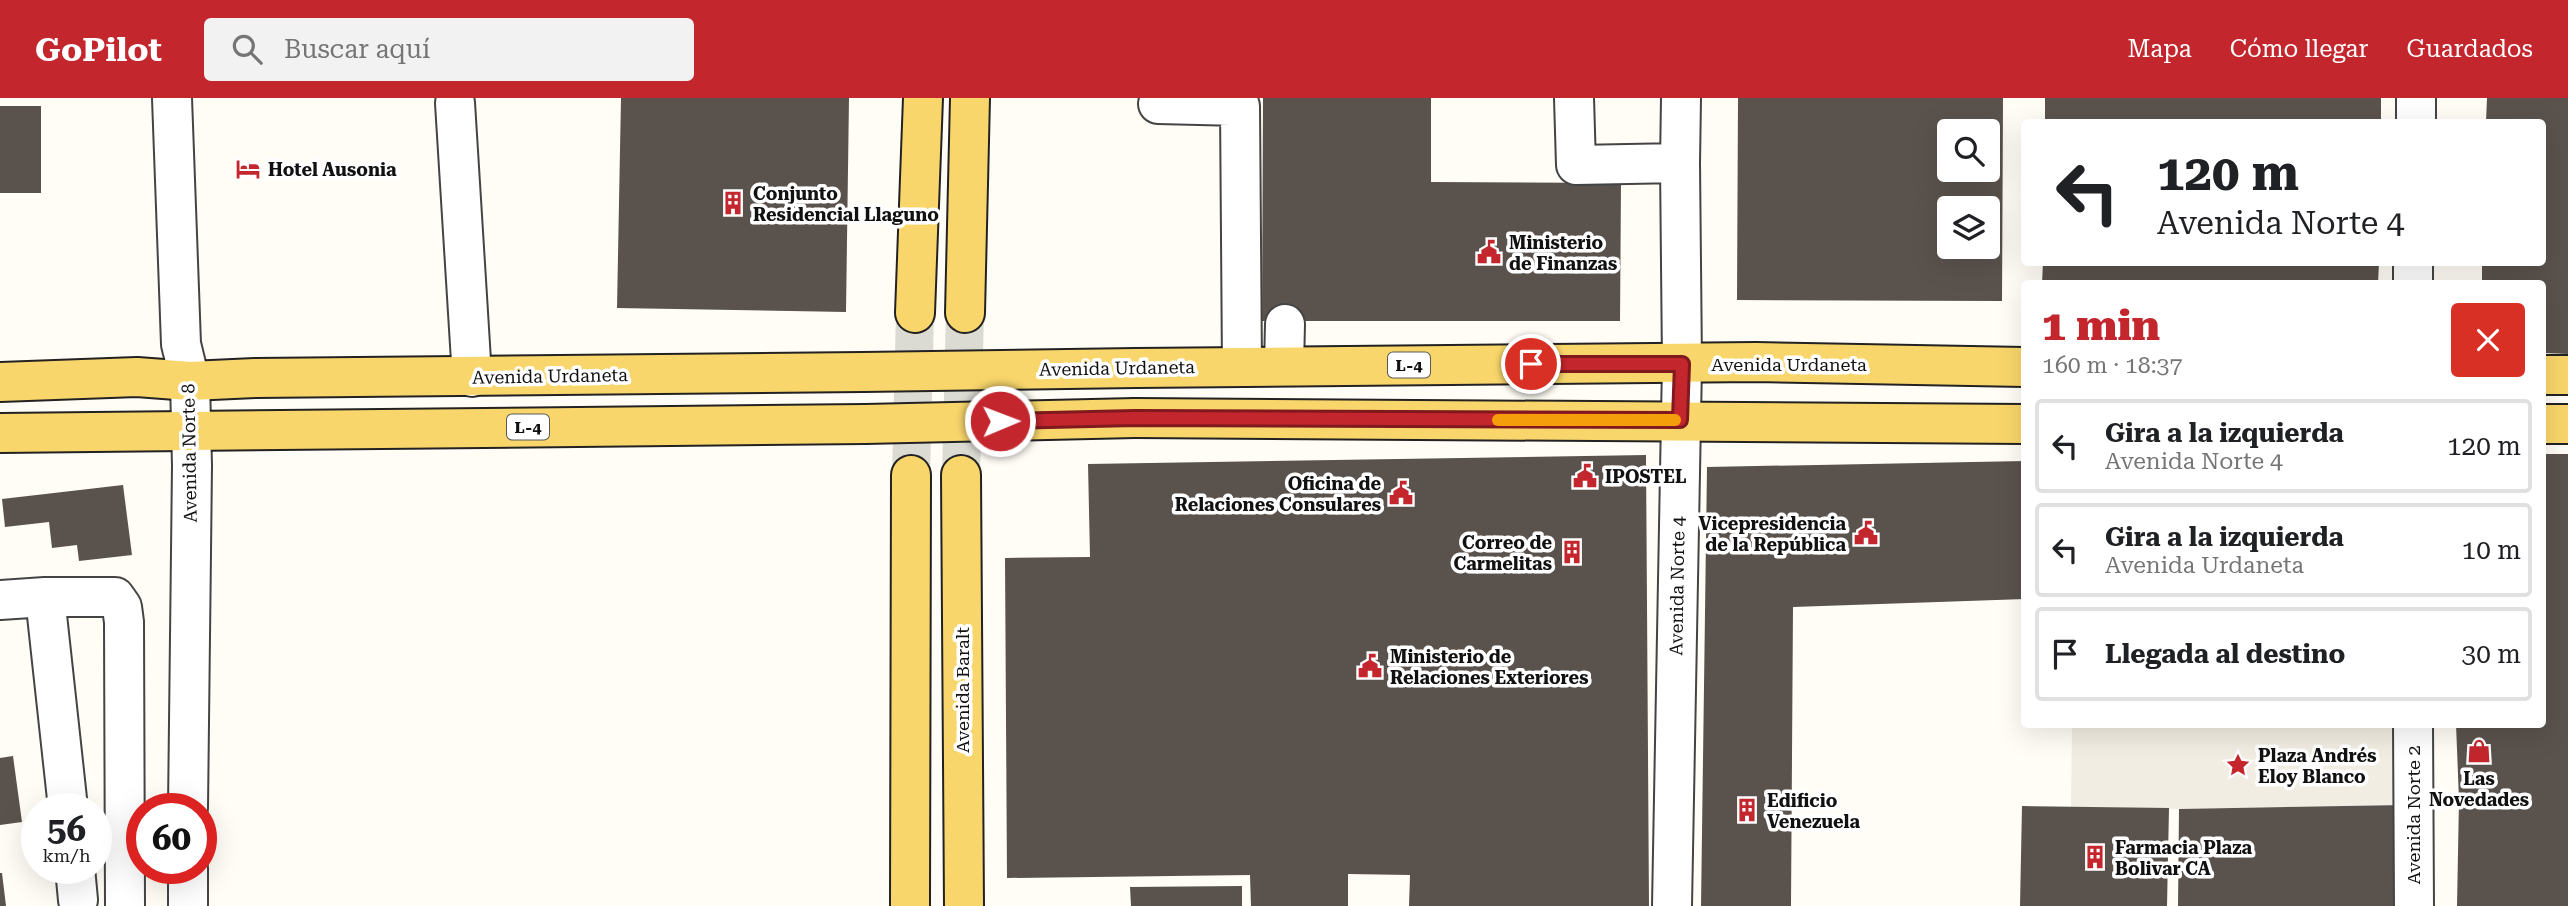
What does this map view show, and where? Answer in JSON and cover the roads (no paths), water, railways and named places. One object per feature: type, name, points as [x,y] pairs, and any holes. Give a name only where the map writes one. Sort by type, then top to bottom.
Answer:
[{"type":"main road","points":[[915,313],[923,98]]},
{"type":"main road","points":[[965,313],[970,98]]},
{"type":"main road","name":"Avenida Urdaneta","points":[[0,382],[137,377],[190,381],[255,378],[1756,362],[2021,367]]},
{"type":"main road","points":[[2546,375],[2568,375]]},
{"type":"main road","name":"L-4","points":[[0,433],[191,433],[256,429],[865,424],[1135,418],[2021,424]]},
{"type":"main road","points":[[2546,424],[2568,424]]},
{"type":"main road","points":[[910,906],[911,475]]},
{"type":"main road","name":"Avenida Baralt","points":[[961,475],[964,906]]},
{"type":"street","name":"Avenida Norte 8","points":[[172,98],[181,344],[190,381],[188,793]]},
{"type":"street","points":[[1574,98],[1576,165],[1680,163]]},
{"type":"street","name":"Avenida Norte 4","points":[[1672,906],[1682,364],[1681,98]]},
{"type":"street","points":[[2416,98],[2416,119]]},
{"type":"street","points":[[455,103],[471,377]]},
{"type":"street","points":[[1158,104],[1240,106],[1242,367]]},
{"type":"street","points":[[1284,366],[1285,324]]},
{"type":"street","points":[[45,597],[66,793]]},
{"type":"street","points":[[0,600],[115,597],[122,607],[125,906]]},
{"type":"street","name":"Avenida Norte 2","points":[[2413,728],[2413,906]]},
{"type":"street","points":[[188,884],[188,906]]},
{"type":"tunnel","points":[[911,475],[915,313]]},
{"type":"tunnel","points":[[961,475],[965,313]]},
{"type":"place","name":"Hotel Ausonia","points":[[248,169]]},
{"type":"place","name":"Conjunto Residencial Llaguno","points":[[733,203]]},
{"type":"place","name":"Ministerio de Finanzas","points":[[1489,252]]},
{"type":"place","name":"IPOSTEL","points":[[1585,476]]},
{"type":"place","name":"Oficina de Relaciones Consulares","points":[[1401,493]]},
{"type":"place","name":"Vicepresidencia de la República","points":[[1866,533]]},
{"type":"place","name":"Correo de Carmelitas","points":[[1572,552]]},
{"type":"place","name":"Ministerio de Relaciones Exteriores","points":[[1370,666]]},
{"type":"place","name":"Las Novedades","points":[[2479,751]]},
{"type":"place","name":"Plaza Andrés Eloy Blanco","points":[[2238,765]]},
{"type":"place","name":"Edificio Venezuela","points":[[1747,810]]},
{"type":"place","name":"Farmacia Plaza Bolivar CA","points":[[2095,857]]}]
